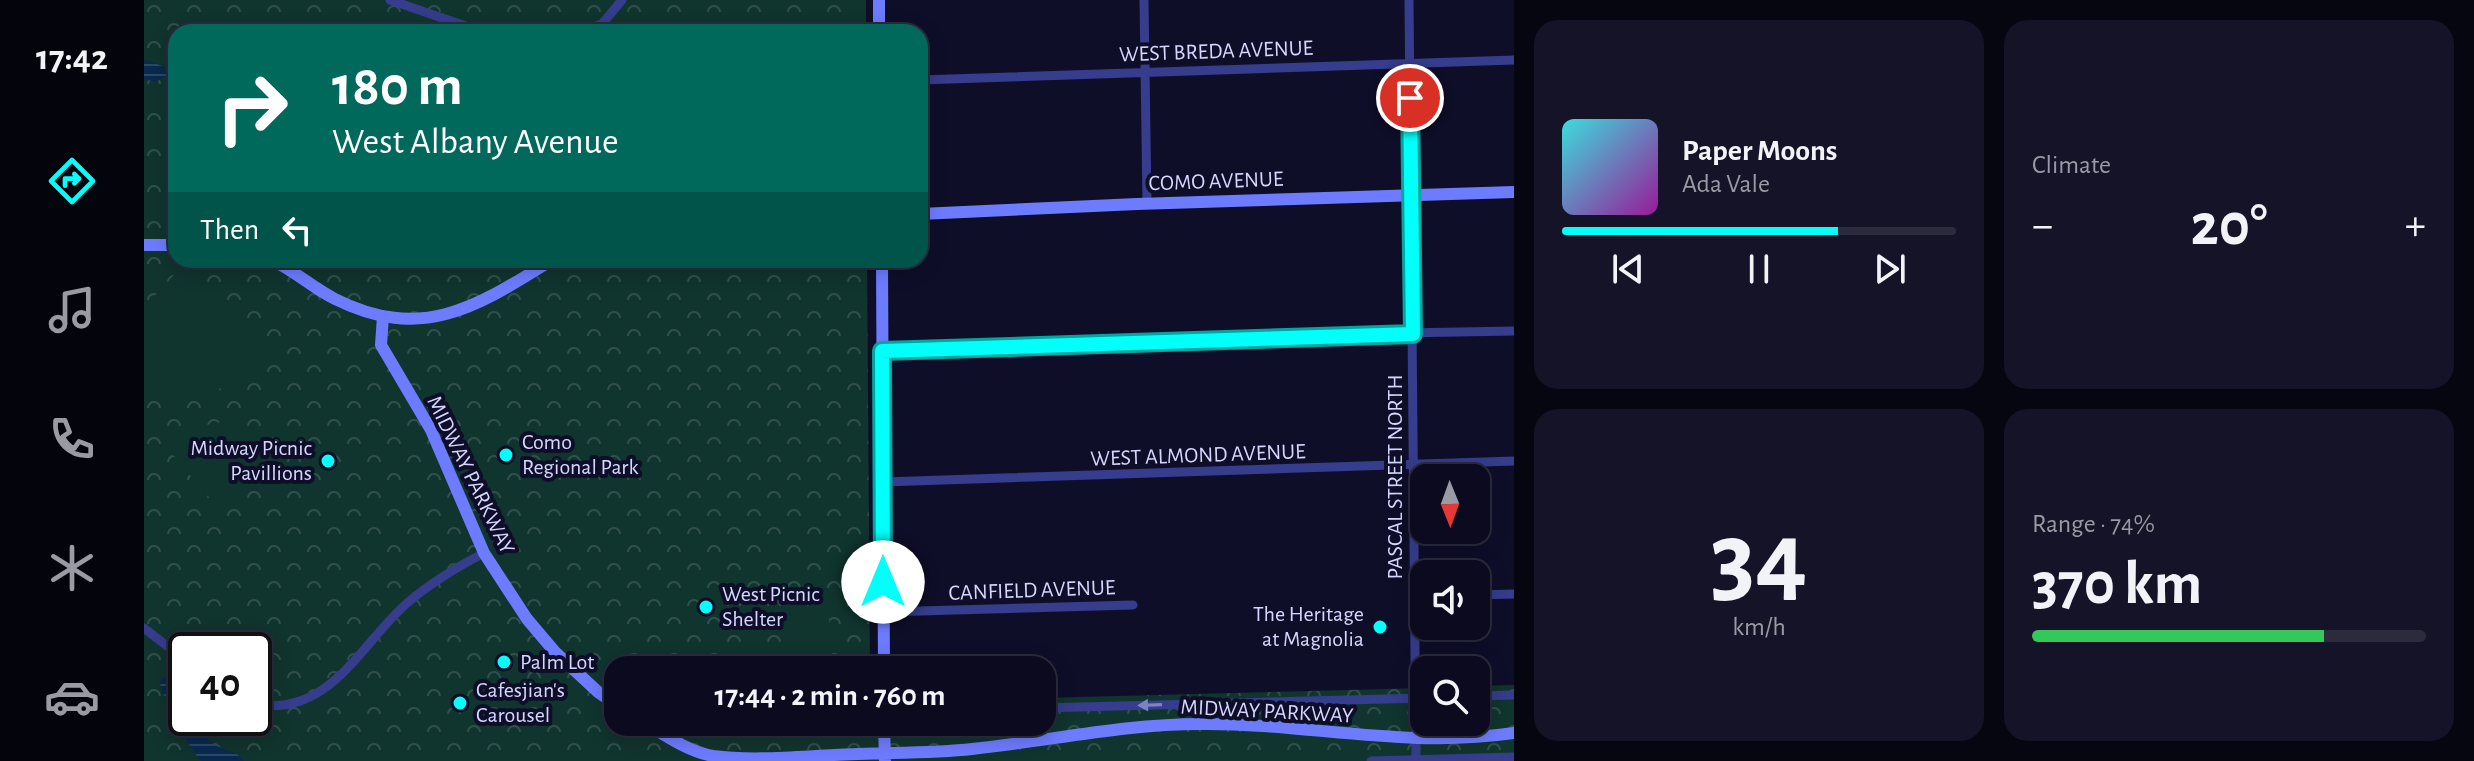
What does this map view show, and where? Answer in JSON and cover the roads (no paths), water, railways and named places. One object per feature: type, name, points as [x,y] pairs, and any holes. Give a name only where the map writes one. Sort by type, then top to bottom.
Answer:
[{"type":"street","points":[[390,0],[460,24]]},
{"type":"street","points":[[602,24],[622,0]]},
{"type":"street","points":[[879,0],[879,24]]},
{"type":"street","points":[[1144,0],[1147,203]]},
{"type":"street","name":"PASCAL STREET NORTH","points":[[1409,0],[1414,464]]},
{"type":"street","name":"WEST BREDA AVENUE","points":[[928,80],[1514,60]]},
{"type":"street","name":"COMO AVENUE","points":[[928,214],[1147,203],[1514,192]]},
{"type":"street","points":[[144,245],[168,245]]},
{"type":"street","points":[[285,268],[336,300],[383,316],[426,317],[471,307],[538,268]]},
{"type":"street","points":[[882,268],[884,656]]},
{"type":"street","name":"MIDWAY PARKWAY","points":[[383,316],[381,345],[431,430],[484,553],[527,619],[555,652],[604,696]]},
{"type":"street","points":[[882,351],[1514,331]]},
{"type":"street","name":"WEST ALMOND AVENUE","points":[[1414,464],[1514,461]]},
{"type":"street","name":"WEST ALMOND AVENUE","points":[[883,482],[1410,464]]},
{"type":"street","points":[[272,705],[283,706],[324,690],[407,603],[434,582],[484,553]]},
{"type":"street","points":[[1490,595],[1514,594]]},
{"type":"street","name":"CANFIELD AVENUE","points":[[883,612],[1133,605]]},
{"type":"street","points":[[144,628],[168,647]]},
{"type":"street","points":[[1490,696],[1514,695]]},
{"type":"street","points":[[1056,708],[1410,698]]},
{"type":"street","name":"MIDWAY PARKWAY","points":[[668,736],[689,748],[732,759],[885,756],[972,749],[1093,731],[1181,724],[1267,726],[1415,739],[1514,733]]},
{"type":"street","points":[[884,736],[885,756]]},
{"type":"street","name":"PASCAL STREET NORTH","points":[[1415,736],[1416,760]]},
{"type":"street","points":[[1371,761],[1513,758]]},
{"type":"water","points":[[144,59],[168,68],[167,75],[156,82],[144,79]]},
{"type":"water","points":[[163,677],[168,680],[168,703],[166,699],[160,682]]},
{"type":"water","points":[[185,736],[206,736],[244,761],[201,761]]},
{"type":"place","name":"Como Regional Park","points":[[506,455]]},
{"type":"place","name":"Midway Picnic Pavillions","points":[[328,461]]},
{"type":"place","name":"West Picnic Shelter","points":[[706,607]]},
{"type":"place","name":"The Heritage at Magnolia","points":[[1380,627]]},
{"type":"place","name":"Palm Lot","points":[[504,662]]},
{"type":"place","name":"Cafesjian's Carousel","points":[[460,703]]}]
